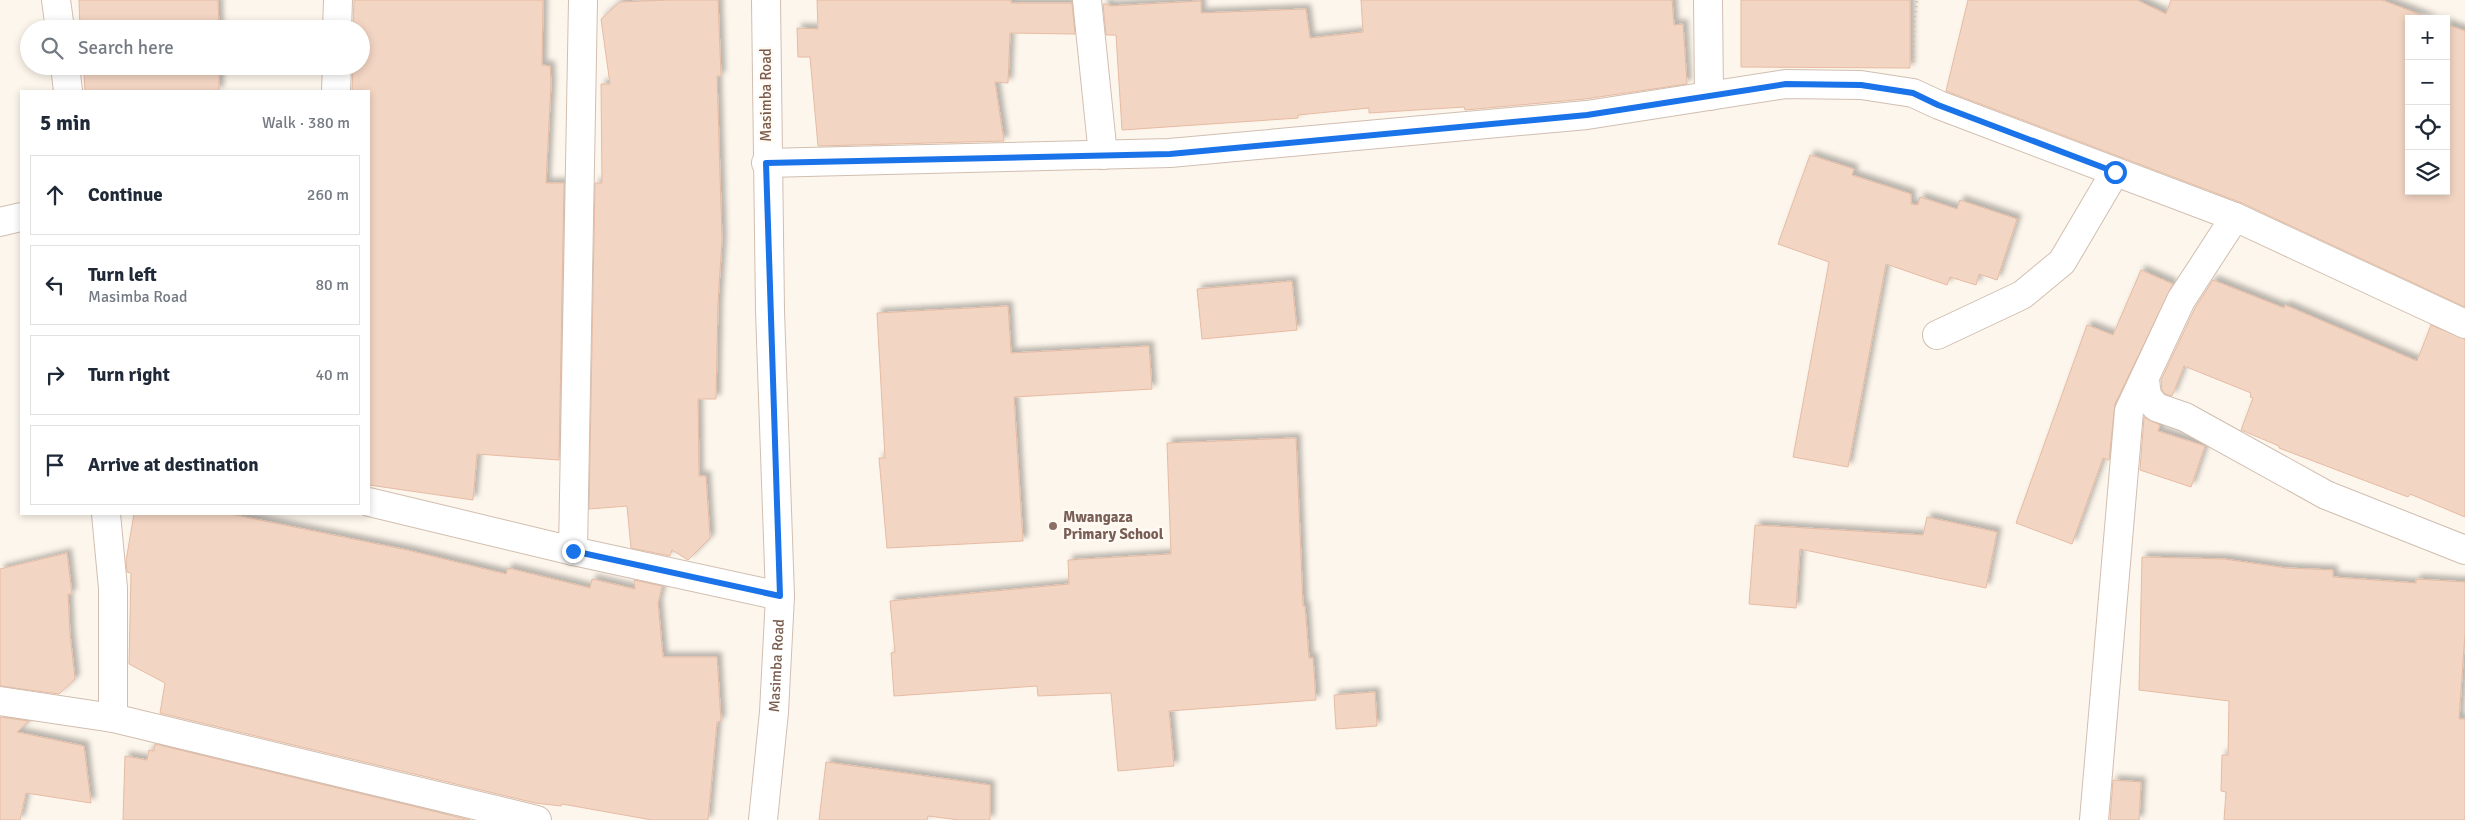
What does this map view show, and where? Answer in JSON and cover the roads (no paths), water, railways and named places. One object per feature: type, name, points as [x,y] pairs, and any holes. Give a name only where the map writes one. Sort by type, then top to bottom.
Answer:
[{"type":"street","points":[[56,0],[59,20]]},
{"type":"street","points":[[337,20],[338,0]]},
{"type":"street","points":[[573,551],[583,0]]},
{"type":"street","name":"Masimba Road","points":[[763,820],[774,712],[780,596],[766,163],[766,0]]},
{"type":"street","points":[[1087,0],[1103,155]]},
{"type":"street","points":[[1708,0],[1709,96]]},
{"type":"street","points":[[66,75],[68,90]]},
{"type":"street","points":[[336,90],[337,75]]},
{"type":"street","points":[[766,163],[1170,154],[1577,116],[1786,84],[1861,85],[1913,93],[1938,105],[2235,217],[2465,324]]},
{"type":"street","points":[[1937,335],[2022,295],[2062,262],[2115,172]]},
{"type":"street","points":[[0,222],[20,216]]},
{"type":"street","points":[[2094,820],[2129,411],[2181,300],[2235,217]]},
{"type":"street","points":[[2145,380],[2147,396],[2156,407],[2185,417],[2326,495],[2465,550]]},
{"type":"street","points":[[370,502],[573,551],[780,596]]},
{"type":"street","points":[[106,515],[113,588],[113,718]]},
{"type":"street","points":[[0,700],[113,718],[537,820]]},
{"type":"place","name":"Mwangaza Primary School","points":[[1053,526]]}]
